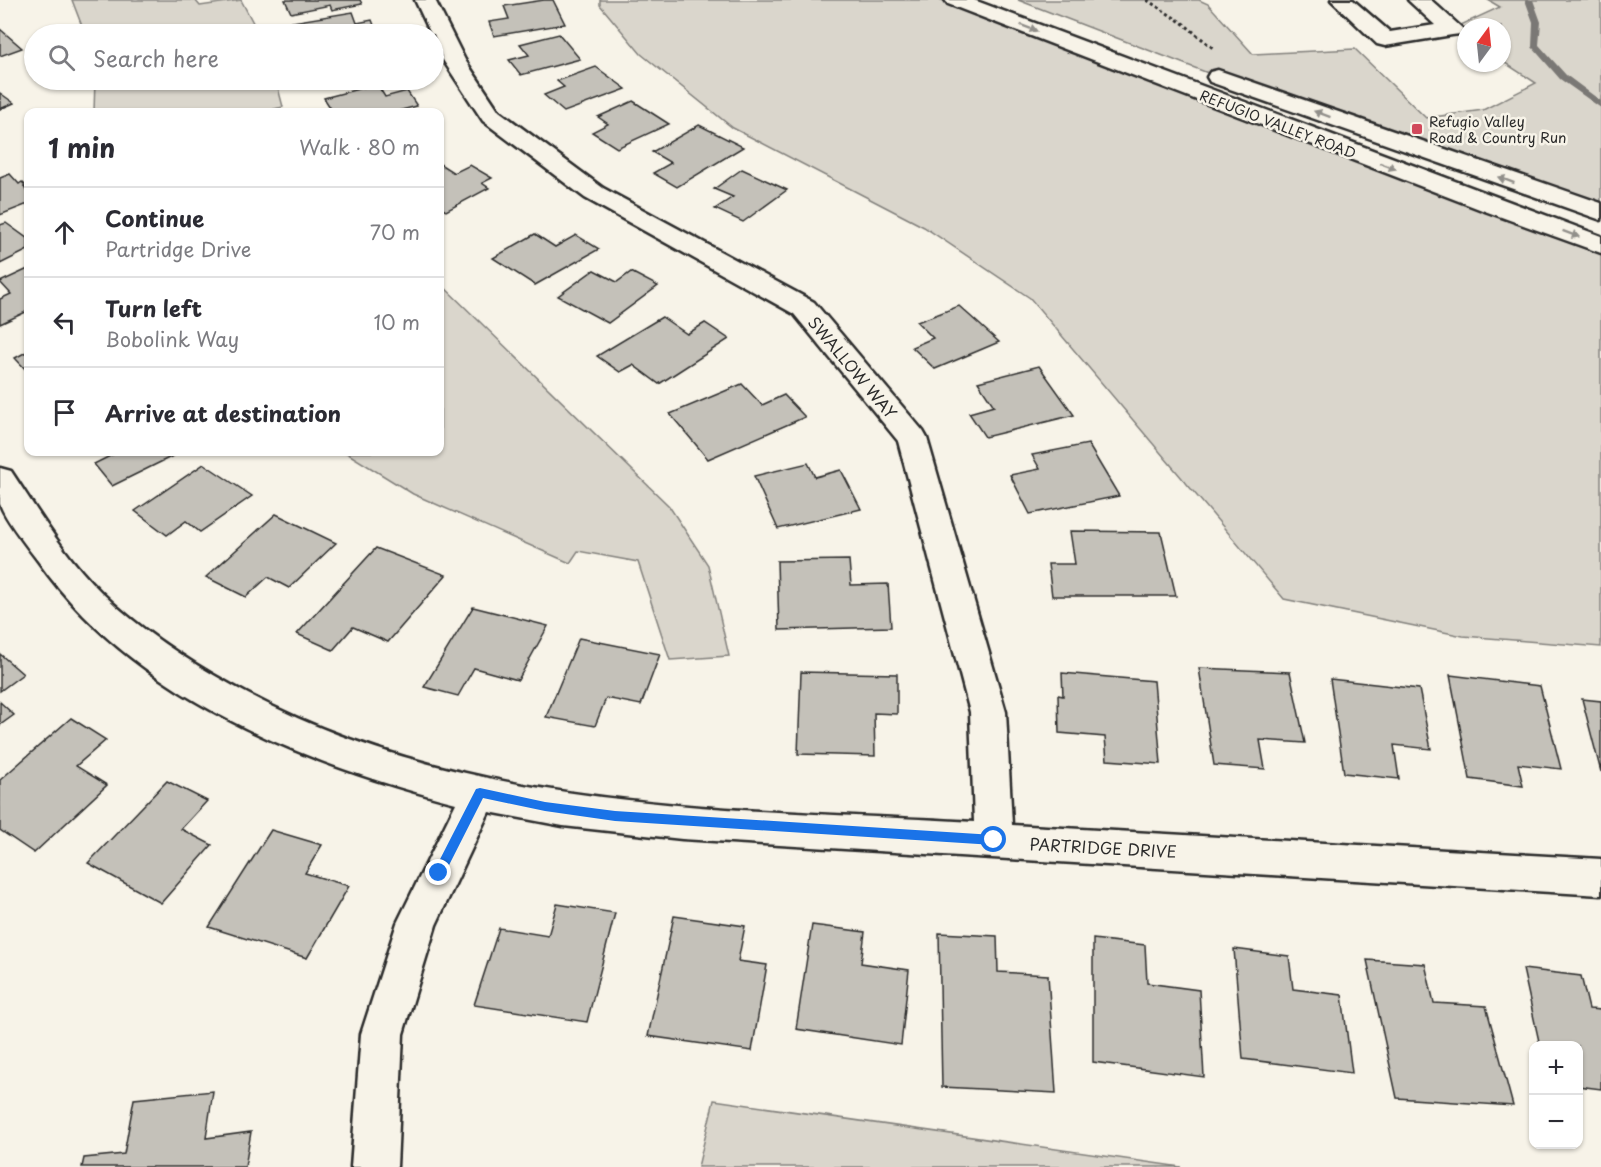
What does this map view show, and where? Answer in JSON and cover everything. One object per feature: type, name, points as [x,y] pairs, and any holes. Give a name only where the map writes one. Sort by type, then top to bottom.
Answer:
[{"type":"street","name":"SWALLOW WAY","points":[[425,0],[437,24]]},
{"type":"street","name":"REFUGIO VALLEY ROAD","points":[[955,0],[1601,245]]},
{"type":"street","points":[[1342,0],[1347,0]]},
{"type":"street","points":[[1342,0],[1385,39],[1452,29],[1418,0]]},
{"type":"street","name":"SWALLOW WAY","points":[[444,39],[454,60],[491,116],[594,193],[804,308],[912,438],[988,712],[994,840]]},
{"type":"street","name":"REFUGIO VALLEY ROAD","points":[[1200,70],[1601,212]]},
{"type":"street","name":"PARTRIDGE DRIVE","points":[[0,479],[65,574],[92,603],[168,663],[236,704],[327,746],[398,771],[480,792],[545,807],[615,816],[1601,877]]},
{"type":"street","points":[[374,1167],[382,1034],[417,923],[480,792]]},
{"type":"shaded area","points":[[72,0],[195,0],[200,6],[241,0],[254,24],[81,24]]},
{"type":"shaded area","points":[[600,0],[955,0],[1601,245],[1601,647],[1463,636],[1284,599],[1030,298],[924,227],[733,128],[641,54],[600,5]]},
{"type":"shaded area","points":[[1018,0],[1199,0],[1208,4],[1253,54],[1355,49],[1426,118],[1483,110],[1536,83],[1511,67],[1511,18],[1476,18],[1500,7],[1488,0],[1601,0],[1601,212],[1221,78]]},
{"type":"shaded area","points":[[95,90],[279,90],[283,107],[278,108],[94,108]]},
{"type":"shaded area","points":[[444,287],[669,506],[708,565],[729,656],[670,660],[638,562],[578,551],[570,563],[413,494],[351,456],[444,456]]},
{"type":"shaded area","points":[[714,1100],[1181,1167],[698,1167]]},
{"type":"building","points":[[285,0],[360,0],[362,4],[332,10],[330,5],[291,13]]},
{"type":"building","points":[[553,0],[565,24],[494,36],[489,22],[509,19],[504,6]]},
{"type":"building","points":[[353,12],[357,23],[372,20],[374,24],[280,24]]},
{"type":"building","points":[[0,29],[22,48],[0,56]]},
{"type":"building","points":[[559,34],[580,59],[521,75],[509,60],[529,55],[520,44]]},
{"type":"building","points":[[596,67],[626,89],[564,112],[544,95],[564,87],[557,81]]},
{"type":"building","points":[[354,90],[381,90],[385,97],[407,91],[417,106],[409,108],[330,108],[324,98]]},
{"type":"building","points":[[0,93],[14,103],[0,109]]},
{"type":"building","points":[[633,101],[669,124],[617,148],[592,132],[608,124],[598,117]]},
{"type":"building","points":[[699,125],[743,147],[677,187],[653,173],[671,163],[652,152]]},
{"type":"building","points":[[470,165],[492,178],[482,183],[489,188],[446,211],[444,210],[444,167],[454,173]]},
{"type":"building","points":[[742,169],[787,190],[743,222],[715,209],[733,197],[714,189]]},
{"type":"building","points":[[10,174],[19,184],[22,182],[24,184],[24,206],[0,215],[0,178]]},
{"type":"building","points":[[6,223],[24,236],[24,252],[0,264],[0,225]]},
{"type":"building","points":[[535,234],[555,247],[576,235],[599,249],[535,285],[493,258]]},
{"type":"building","points":[[594,270],[617,282],[631,272],[658,286],[608,323],[558,296]]},
{"type":"building","points":[[24,271],[24,313],[0,324],[0,299],[11,294],[0,282]]},
{"type":"building","points":[[959,306],[999,342],[935,369],[912,347],[933,338],[917,322]]},
{"type":"building","points":[[662,317],[687,334],[705,323],[729,339],[659,384],[633,365],[620,372],[597,356]]},
{"type":"building","points":[[24,353],[24,368],[15,358]]},
{"type":"building","points":[[1039,366],[1074,415],[985,437],[969,413],[994,406],[978,382]]},
{"type":"building","points":[[742,384],[762,405],[784,395],[805,417],[708,459],[670,414]]},
{"type":"building","points":[[1088,444],[1119,496],[1030,514],[1010,475],[1040,469],[1032,455]]},
{"type":"building","points":[[110,456],[173,456],[112,486],[94,464]]},
{"type":"building","points":[[808,463],[815,477],[841,470],[861,509],[778,529],[754,476]]},
{"type":"building","points":[[204,464],[252,496],[200,532],[186,521],[167,535],[135,511]]},
{"type":"building","points":[[276,514],[336,543],[289,588],[268,577],[246,597],[206,577]]},
{"type":"building","points":[[1070,531],[1161,532],[1176,596],[1052,596],[1048,564],[1075,564]]},
{"type":"building","points":[[376,548],[446,575],[388,642],[353,627],[333,650],[297,634]]},
{"type":"building","points":[[849,560],[851,585],[888,584],[891,627],[779,630],[777,561]]},
{"type":"building","points":[[473,607],[548,626],[518,680],[474,668],[458,696],[424,687]]},
{"type":"building","points":[[579,638],[660,654],[641,705],[606,698],[595,726],[546,717]]},
{"type":"building","points":[[0,654],[23,674],[0,691]]},
{"type":"building","points":[[1199,668],[1290,672],[1305,743],[1260,740],[1265,769],[1214,765]]},
{"type":"building","points":[[801,672],[897,674],[897,714],[874,713],[875,756],[798,754]]},
{"type":"building","points":[[1062,673],[1154,681],[1161,764],[1107,760],[1105,737],[1059,733],[1058,695],[1063,696]]},
{"type":"building","points":[[1450,675],[1540,686],[1561,769],[1518,764],[1523,786],[1470,779]]},
{"type":"building","points":[[1330,679],[1419,689],[1431,749],[1394,745],[1399,779],[1344,773]]},
{"type":"building","points":[[1582,699],[1601,701],[1601,772]]},
{"type":"building","points":[[0,702],[14,715],[0,725]]},
{"type":"building","points":[[71,718],[106,740],[76,766],[107,785],[34,853],[0,830],[0,780]]},
{"type":"building","points":[[167,781],[207,801],[181,829],[212,845],[161,903],[88,863]]},
{"type":"building","points":[[271,830],[322,845],[305,873],[349,886],[307,958],[209,927]]},
{"type":"building","points":[[557,904],[615,913],[587,1022],[474,1005],[499,928],[548,936]]},
{"type":"building","points":[[674,916],[745,926],[738,961],[767,965],[752,1051],[648,1036]]},
{"type":"building","points":[[812,925],[865,932],[861,963],[909,970],[901,1045],[796,1029]]},
{"type":"building","points":[[939,933],[997,936],[998,972],[1048,975],[1056,1093],[942,1087]]},
{"type":"building","points":[[1093,939],[1145,945],[1147,983],[1199,990],[1204,1077],[1093,1062]]},
{"type":"building","points":[[1234,949],[1289,956],[1293,989],[1342,995],[1352,1073],[1243,1059]]},
{"type":"building","points":[[1367,960],[1425,964],[1434,1003],[1486,1006],[1513,1106],[1397,1098]]},
{"type":"building","points":[[1523,969],[1581,976],[1589,1009],[1601,1010],[1601,1089],[1583,1087],[1583,1041],[1539,1041]]},
{"type":"building","points":[[213,1091],[206,1138],[251,1132],[245,1167],[82,1167],[84,1158],[124,1154],[134,1099]]},
{"type":"waterway","points":[[1529,0],[1537,22],[1535,45],[1563,77],[1601,105]]},
{"type":"place","name":"Refugio Valley Road & Country Run","points":[[1417,129]]},
{"type":"route","points":[[439,873],[480,792],[545,807],[615,816],[994,840]]}]
